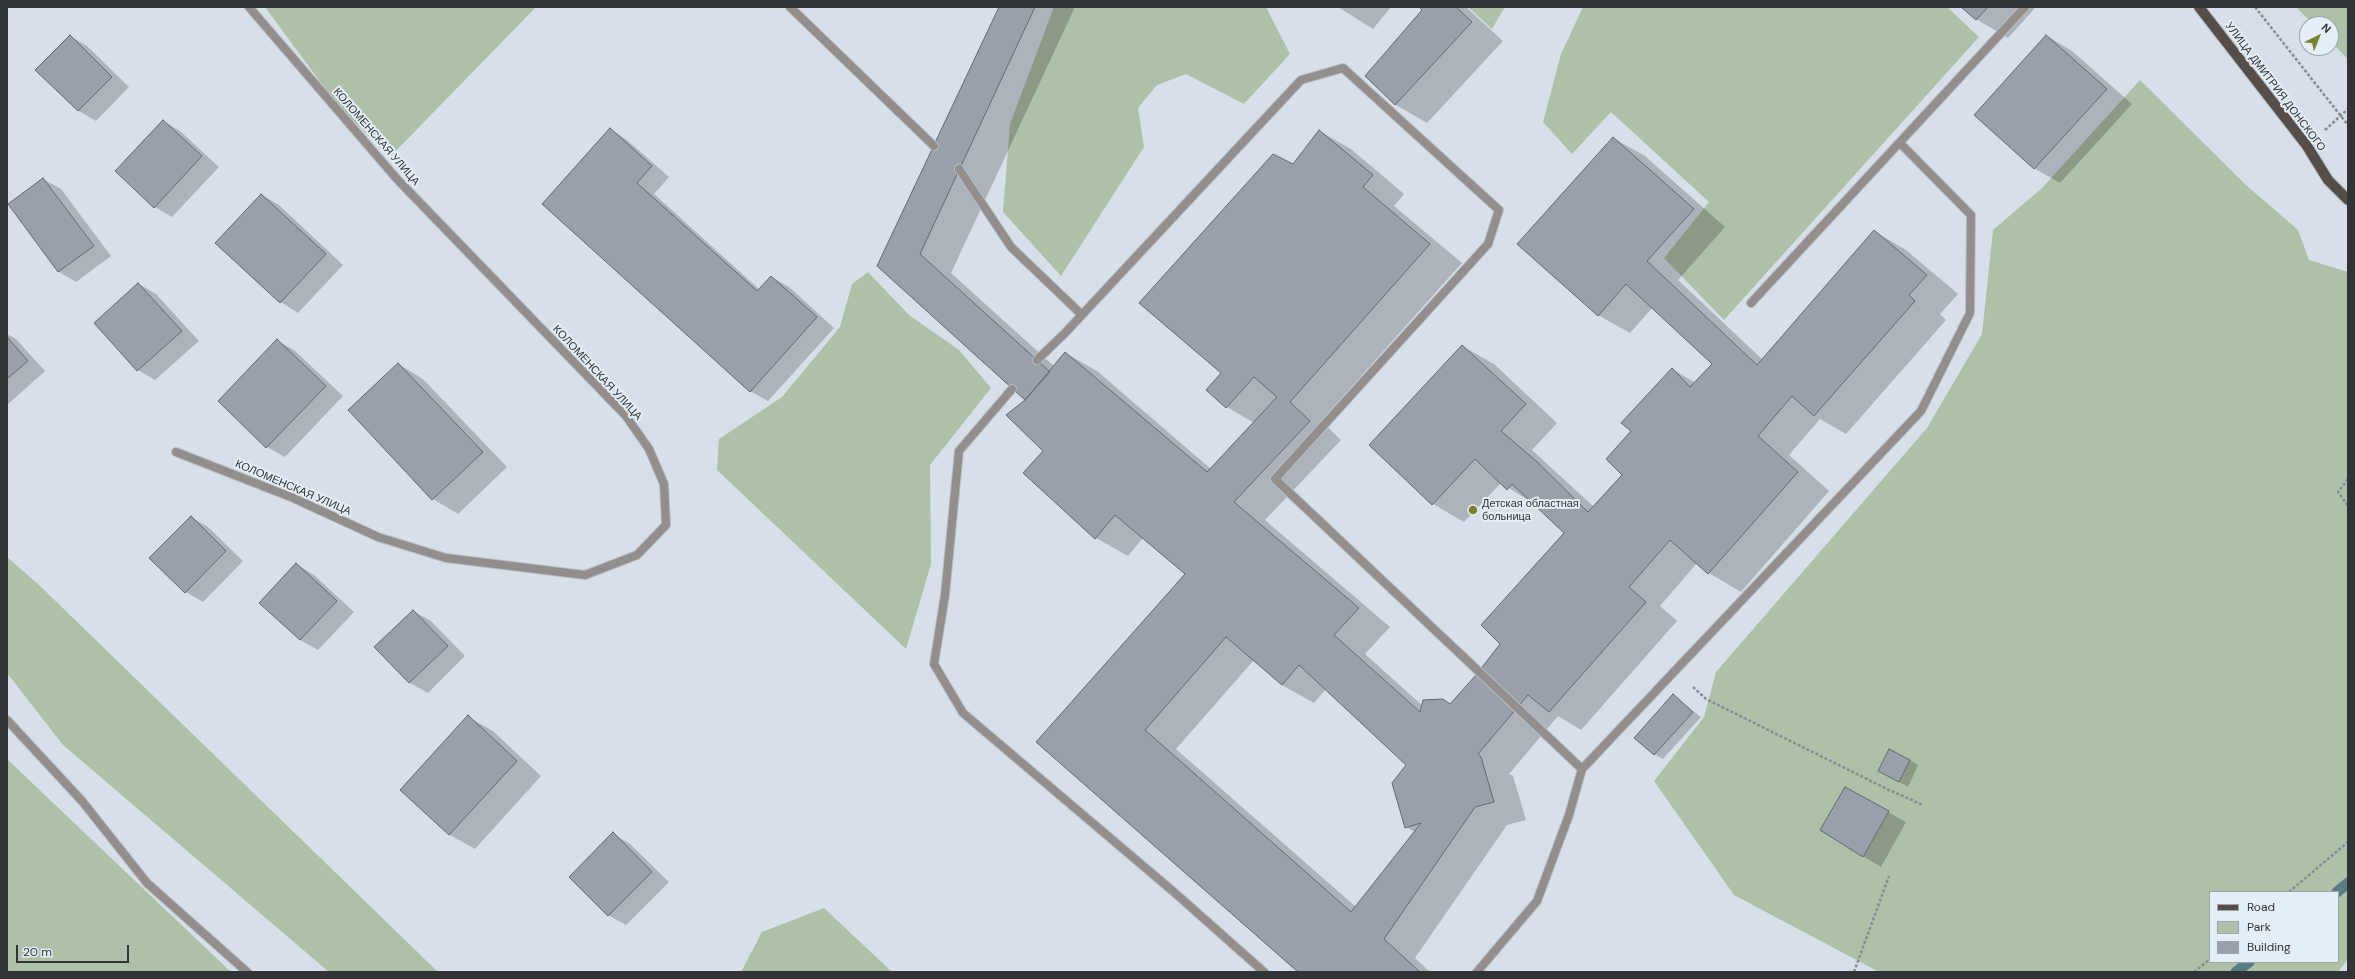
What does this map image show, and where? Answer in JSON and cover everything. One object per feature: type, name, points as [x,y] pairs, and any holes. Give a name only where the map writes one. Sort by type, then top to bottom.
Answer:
[{"type":"main road","name":"УЛИЦА ДМИТРИЯ ДОНСКОГО","points":[[2199,7],[2307,146],[2328,180],[2348,200]]},
{"type":"street","name":"КОЛОМЕНСКАЯ УЛИЦА","points":[[176,452],[291,498],[378,537],[446,558],[585,575],[637,556],[666,525],[664,484],[649,448],[626,416],[396,178],[248,7]]},
{"type":"street","points":[[790,7],[934,146]]},
{"type":"street","points":[[1751,303],[2025,7]]},
{"type":"street","points":[[1038,360],[1082,315],[1301,80],[1343,68],[1499,210],[1488,244],[1275,479],[1582,769]]},
{"type":"street","points":[[1477,972],[1536,901],[1569,815],[1582,769],[1921,411],[1970,313],[1971,215],[1900,143]]},
{"type":"street","points":[[959,169],[1011,247],[1082,315]]},
{"type":"street","points":[[1012,389],[959,451],[945,595],[934,664],[962,713],[1175,893],[1264,972]]},
{"type":"street","points":[[7,720],[82,801],[147,883],[247,972]]},
{"type":"path","points":[[2255,7],[2348,125]]},
{"type":"path","points":[[2307,146],[2348,109]]},
{"type":"path","points":[[2348,478],[2338,492],[2348,506]]},
{"type":"path","points":[[1706,699],[1888,790],[1923,805]]},
{"type":"path","points":[[2290,891],[2348,842]]},
{"type":"path","points":[[1854,972],[1889,876]]},
{"type":"path","points":[[2194,972],[2209,960]]},
{"type":"green space","points":[[265,7],[536,7],[390,157],[338,106]]},
{"type":"green space","points":[[1054,7],[1266,7],[1290,54],[1244,104],[1186,74],[1157,85],[1138,108],[1144,147],[1061,276],[1003,212],[1010,124]]},
{"type":"green space","points":[[1468,7],[1505,7],[1492,29]]},
{"type":"green space","points":[[1583,7],[1947,7],[1979,37],[1724,320],[1664,258],[1709,202],[1611,112],[1572,154],[1543,122],[1561,54]]},
{"type":"green space","points":[[2296,7],[2348,7],[2348,59],[2339,50],[2339,16],[2305,16]]},
{"type":"green space","points":[[2140,80],[2246,185],[2298,230],[2309,260],[2348,272],[2348,959],[2338,972],[1879,972],[1734,895],[1654,781],[1704,717],[1716,672],[1927,428],[1982,334],[1993,230],[2042,188]]},
{"type":"green space","points":[[868,272],[909,315],[959,350],[991,388],[930,465],[931,564],[906,649],[717,470],[719,439],[782,397],[840,327],[852,284]]},
{"type":"green space","points":[[7,557],[38,584],[438,972],[329,972],[63,745],[7,673]]},
{"type":"green space","points":[[7,759],[231,972],[7,972]]},
{"type":"green space","points":[[824,908],[892,972],[741,972],[762,932]]},
{"type":"building","points":[[999,7],[1035,7],[920,254],[1050,372],[1025,400],[877,266]]},
{"type":"building","points":[[1419,7],[1456,7],[1472,22],[1395,105],[1365,76],[1422,10]]},
{"type":"building","points":[[1961,7],[1988,7],[1976,20]]},
{"type":"building","points":[[70,35],[112,77],[78,111],[35,70]]},
{"type":"building","points":[[2046,35],[2107,89],[2034,169],[1974,115]]},
{"type":"building","points":[[163,120],[202,156],[154,208],[115,171]]},
{"type":"building","points":[[610,128],[652,166],[637,183],[757,291],[771,276],[817,317],[750,392],[542,204]]},
{"type":"building","points":[[1319,130],[1373,175],[1363,187],[1430,244],[1290,402],[1310,421],[1234,502],[1359,608],[1334,635],[1420,712],[1423,700],[1443,699],[1450,704],[1476,675],[1500,644],[1481,625],[1564,533],[1512,484],[1507,490],[1475,459],[1432,505],[1369,445],[1462,345],[1526,404],[1501,431],[1535,460],[1588,512],[1622,475],[1606,459],[1631,431],[1621,423],[1672,368],[1690,387],[1712,364],[1626,284],[1598,316],[1517,244],[1613,137],[1694,209],[1647,261],[1757,365],[1874,230],[1927,275],[1909,295],[1915,301],[1814,416],[1792,396],[1758,436],[1798,472],[1708,574],[1670,540],[1629,587],[1646,602],[1549,712],[1528,695],[1478,754],[1481,757],[1494,802],[1475,807],[1384,939],[1420,972],[1298,972],[1036,742],[1185,574],[1115,515],[1095,539],[1023,473],[1043,451],[1006,415],[1025,400],[1065,352],[1207,472],[1277,397],[1254,377],[1226,408],[1206,390],[1221,373],[1139,303],[1273,154],[1293,164]],"holes":[[[1226,637],[1282,685],[1299,665],[1406,765],[1392,783],[1405,828],[1421,823],[1351,912],[1145,730]]]},
{"type":"building","points":[[43,178],[94,246],[58,272],[8,204]]},
{"type":"building","points":[[261,194],[326,254],[280,303],[215,243]]},
{"type":"building","points":[[138,283],[182,331],[137,371],[94,323]]},
{"type":"building","points":[[7,337],[28,361],[7,379]]},
{"type":"building","points":[[277,339],[326,386],[266,448],[218,401]]},
{"type":"building","points":[[398,363],[483,452],[432,500],[348,410]]},
{"type":"building","points":[[191,516],[226,551],[185,593],[149,558]]},
{"type":"building","points":[[296,563],[337,601],[300,640],[259,603]]},
{"type":"building","points":[[413,610],[448,646],[409,683],[374,647]]},
{"type":"building","points":[[1673,694],[1693,712],[1654,755],[1634,738]]},
{"type":"building","points":[[468,715],[517,761],[449,835],[400,790]]},
{"type":"building","points":[[1889,749],[1910,760],[1899,782],[1878,771]]},
{"type":"building","points":[[1845,787],[1889,811],[1863,857],[1820,830]]},
{"type":"building","points":[[613,832],[652,872],[608,916],[569,877]]},
{"type":"waterway","points":[[2338,891],[2348,883]]},
{"type":"waterway","points":[[2236,972],[2248,963]]},
{"type":"place","name":"Детская областная больница","points":[[1473,510]]}]
